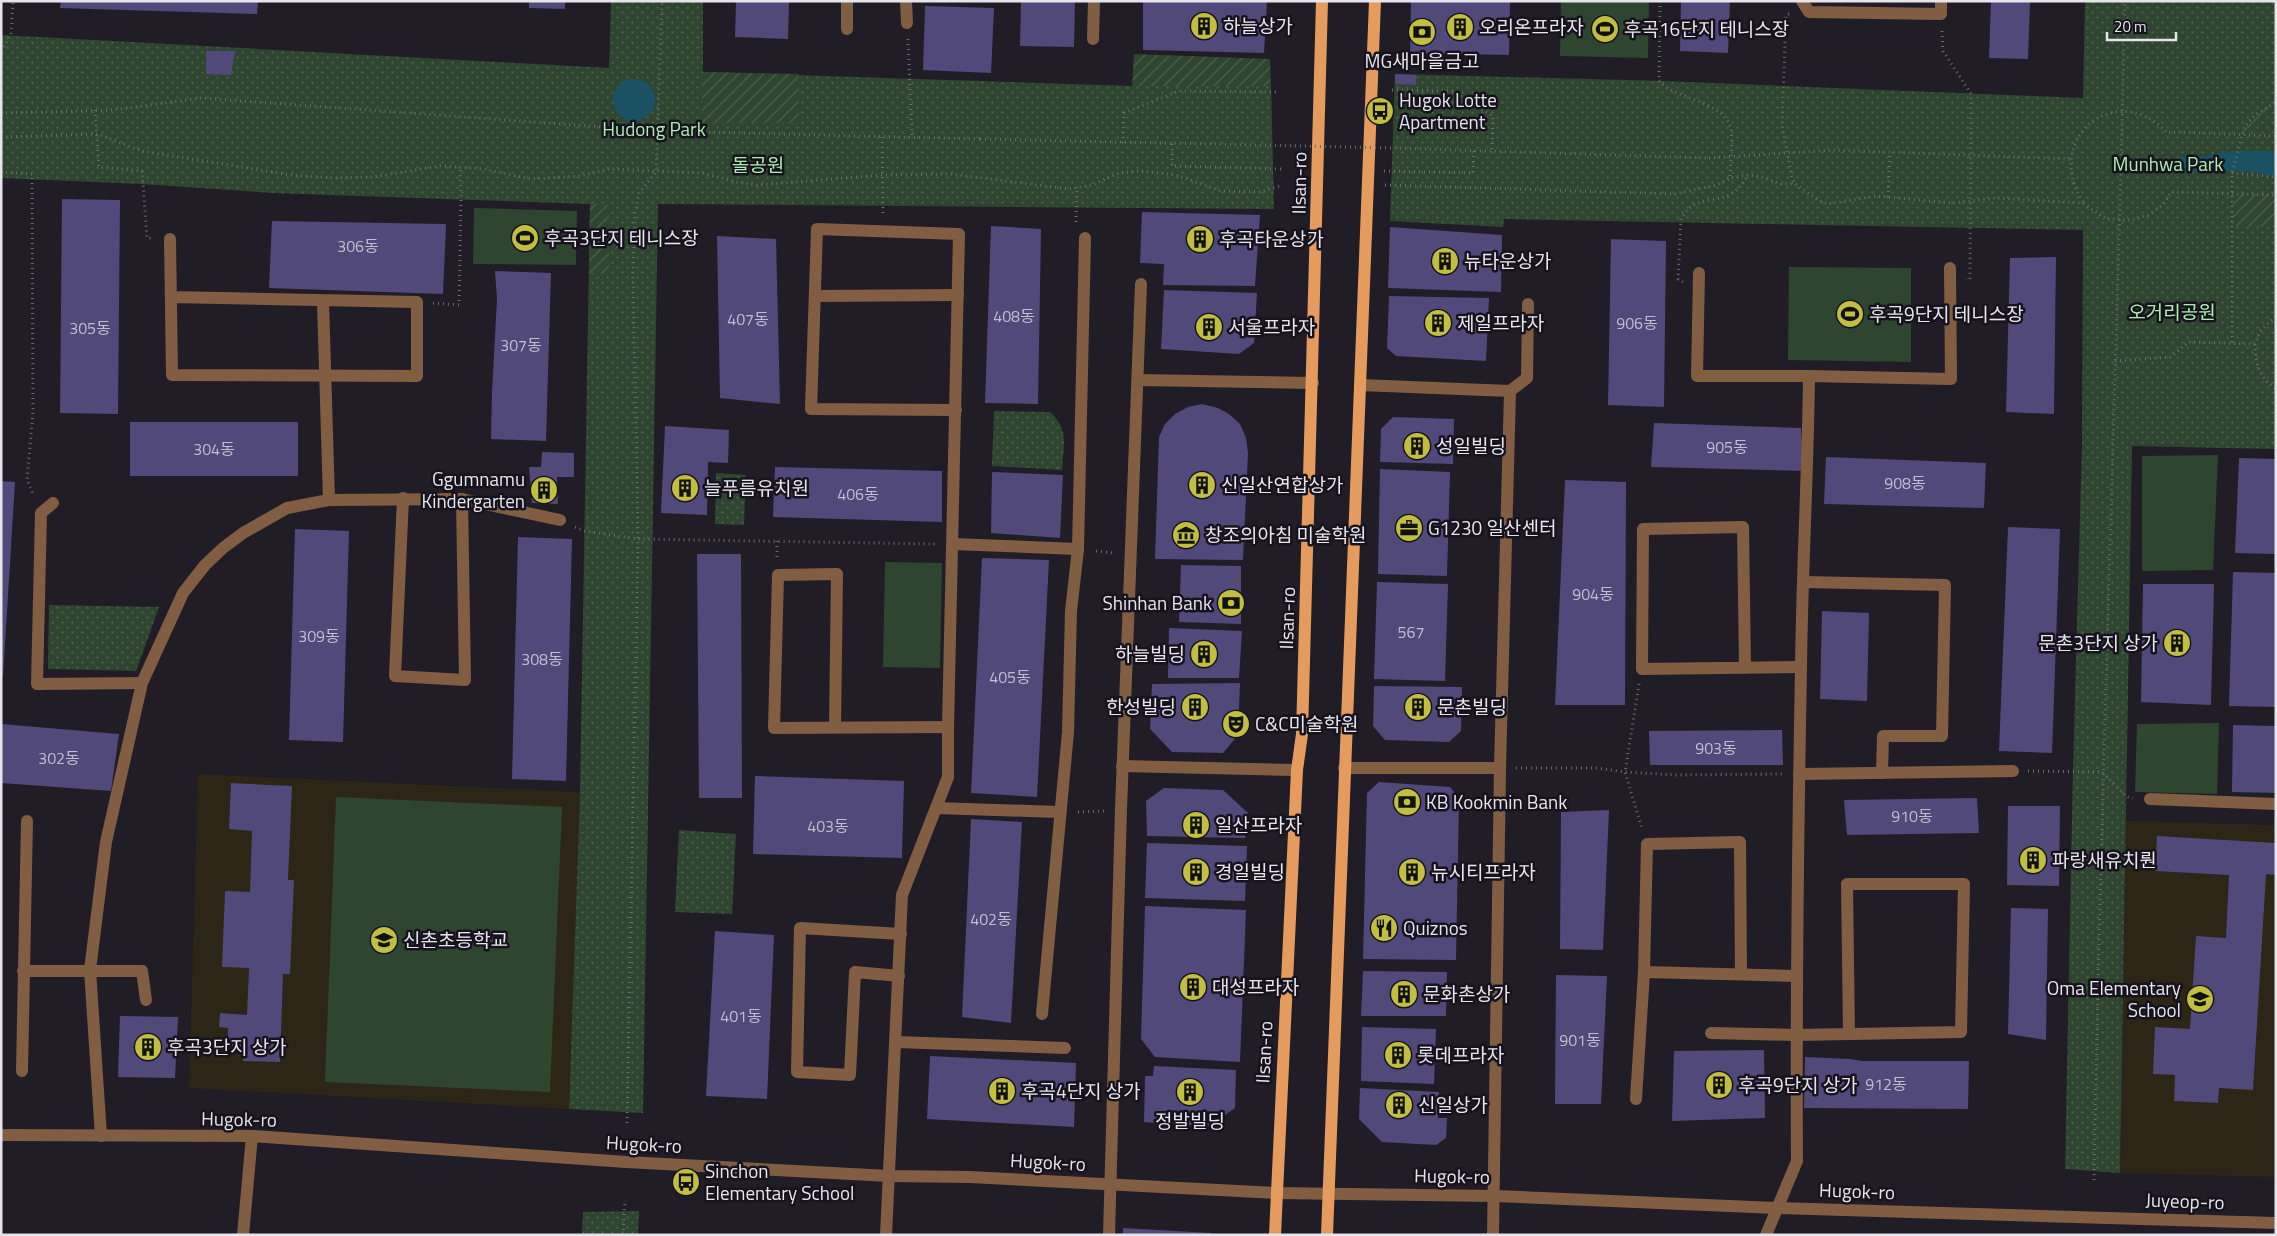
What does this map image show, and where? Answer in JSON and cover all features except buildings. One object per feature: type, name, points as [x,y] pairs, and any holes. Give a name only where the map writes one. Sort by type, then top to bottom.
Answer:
[{"type":"main road","name":"Ilsan-ro","points":[[1274,1235],[1297,770],[1302,734],[1322,1]]},
{"type":"main road","points":[[1327,1235],[1375,1]]},
{"type":"street","points":[[847,1],[847,29]]},
{"type":"street","points":[[906,1],[907,23]]},
{"type":"street","points":[[1093,39],[1094,1]]},
{"type":"street","points":[[1805,7],[1941,7]]},
{"type":"street","points":[[886,1235],[902,896],[948,777],[948,727],[956,410],[959,234],[817,229],[811,409],[956,410]]},
{"type":"street","points":[[1042,1014],[1059,812],[1068,732],[1071,611],[1078,549],[1085,238]]},
{"type":"street","points":[[170,239],[172,376],[417,376],[417,302],[323,302],[171,297]]},
{"type":"street","points":[[1699,278],[1697,376],[1951,379],[1950,273]]},
{"type":"street","points":[[1109,1235],[1120,809],[1141,284]]},
{"type":"street","points":[[816,296],[958,295]]},
{"type":"street","points":[[323,302],[329,500]]},
{"type":"street","points":[[1360,385],[1510,391],[1526,378],[1528,304]]},
{"type":"street","points":[[1766,1235],[1797,1161],[1796,1035],[1799,774],[1809,376]]},
{"type":"street","points":[[1138,380],[1313,383]]},
{"type":"street","points":[[1494,1235],[1500,768],[1510,391]]},
{"type":"street","points":[[404,498],[395,676],[465,680],[462,499]]},
{"type":"street","points":[[101,1136],[90,970],[106,842],[142,683],[182,593],[205,564],[243,533],[287,508],[329,500],[462,499],[560,520]]},
{"type":"street","points":[[53,503],[41,513],[37,684],[142,683]]},
{"type":"street","points":[[1745,668],[1743,527],[1643,528],[1642,669],[1745,668],[1801,667]]},
{"type":"street","points":[[953,544],[1078,549]]},
{"type":"street","points":[[835,727],[837,574],[778,574],[774,728],[948,727]]},
{"type":"street","points":[[1803,582],[1945,584],[1942,736],[1883,736],[1882,773]]},
{"type":"street","points":[[1122,766],[1297,770]]},
{"type":"street","points":[[1344,768],[1500,768]]},
{"type":"street","points":[[1799,774],[2013,771]]},
{"type":"street","points":[[2150,799],[2276,804]]},
{"type":"street","points":[[936,808],[1059,812]]},
{"type":"street","points":[[22,1071],[27,822]]},
{"type":"street","points":[[1636,1099],[1644,972],[1647,844],[1740,842],[1741,974]]},
{"type":"street","points":[[1711,1033],[1796,1035],[1961,1032],[1964,884],[1847,884],[1849,1034]]},
{"type":"street","points":[[899,976],[855,972],[850,1075],[797,1072],[800,928],[901,934]]},
{"type":"street","points":[[23,971],[90,970],[142,972],[146,1000]]},
{"type":"street","points":[[1644,972],[1797,976]]},
{"type":"street","points":[[896,1042],[1065,1048]]},
{"type":"street","name":"Hugok-ro","points":[[1,1135],[252,1136],[626,1162],[1275,1193],[1328,1192],[1495,1196],[1776,1208],[2093,1217]]},
{"type":"street","points":[[243,1235],[252,1136]]},
{"type":"street","name":"Juyeop-ro","points":[[2093,1217],[2276,1223]]},
{"type":"path","points":[[1,50],[11,35],[13,1]]},
{"type":"path","points":[[627,1123],[638,539],[633,277],[635,213],[639,193],[656,172],[659,131],[662,1]]},
{"type":"path","points":[[1660,1],[1659,81],[1673,93],[1715,109],[1724,118],[1731,131],[1730,178]]},
{"type":"path","points":[[2094,1180],[2102,772],[2124,1]]},
{"type":"path","points":[[1805,7],[1786,15],[1782,125],[1789,154],[1792,178],[1795,184],[1818,200],[1828,204],[1876,196],[1953,203],[1996,198],[2084,203]]},
{"type":"path","points":[[1941,7],[1943,51],[1971,94],[1970,279],[1950,273]]},
{"type":"path","points":[[907,23],[912,138]]},
{"type":"path","points":[[1392,90],[1452,90],[1492,116],[1492,151]]},
{"type":"path","points":[[1123,143],[1124,113],[1179,91],[1280,92]]},
{"type":"path","points":[[1,113],[113,110],[201,98],[659,131],[1474,150],[1709,158],[1832,150],[1890,154],[2071,159]]},
{"type":"path","points":[[2232,342],[2232,173],[2244,127],[2255,115],[2276,102]]},
{"type":"path","points":[[95,110],[99,167],[142,172],[147,238],[170,239]]},
{"type":"path","points":[[2276,136],[2167,133],[2158,123],[2146,116],[2132,112],[2104,114],[2089,124],[2078,137],[2071,159],[2070,171],[2074,188],[2084,203],[2106,219],[2131,220],[2148,215],[2162,205],[2171,192],[2276,195]]},
{"type":"path","points":[[1,137],[98,134],[142,151],[292,174],[334,178],[372,177],[440,166],[460,166],[531,179],[580,176],[609,169],[703,174],[757,185],[883,175],[950,174],[1069,189],[1092,185],[1119,173],[1141,170],[1176,175],[1221,191],[1260,192],[1283,185]]},
{"type":"path","points":[[882,137],[882,232]]},
{"type":"path","points":[[1172,144],[1172,166],[1283,169]]},
{"type":"path","points":[[1381,171],[1473,173],[1474,150]]},
{"type":"path","points":[[1888,197],[1890,154]]},
{"type":"path","points":[[417,302],[459,305],[460,166]]},
{"type":"path","points":[[1,172],[32,174],[33,412],[27,480],[41,513]]},
{"type":"path","points":[[2232,173],[2276,177]]},
{"type":"path","points":[[1379,185],[1675,194],[1717,185],[1730,178],[1747,176],[1761,177],[1781,184],[1795,184]]},
{"type":"path","points":[[1699,278],[1686,283],[1678,279],[1681,219],[1690,206],[1698,202],[1719,200],[1730,195],[1747,176]]},
{"type":"path","points":[[1077,188],[1076,238],[1085,238]]},
{"type":"path","points":[[2276,316],[2260,331],[2256,344],[2255,361],[2259,372],[2276,389]]},
{"type":"path","points":[[2115,361],[2171,357],[2188,342],[2256,344]]},
{"type":"path","points":[[560,520],[585,531],[638,539],[953,544]]},
{"type":"path","points":[[1078,549],[1131,555]]},
{"type":"path","points":[[1642,669],[1625,772],[1647,844]]},
{"type":"path","points":[[1500,768],[1597,768],[1675,775],[1799,774]]},
{"type":"path","points":[[2013,771],[2073,770],[2102,772],[2127,797],[2150,799]]},
{"type":"path","points":[[1059,812],[1092,812],[1120,809]]},
{"type":"path","points":[[623,1235],[625,1200]]},
{"type":"shaded area","name":"신촌초등학교","points":[[198,774],[580,792],[569,1109],[189,1088]]},
{"type":"shaded area","name":"Oma Elementary School","points":[[2126,821],[2276,825],[2276,1177],[2120,1173]]},
{"type":"green space","name":"Hudong Park","points":[[611,1],[703,1],[703,72],[1132,86],[1271,86],[1274,209],[658,204],[643,1113],[569,1109],[580,792],[590,204],[273,193],[141,184],[1,178],[1,35],[609,68]]},
{"type":"green space","name":"후곡16단지 테니스장","points":[[1561,1],[1649,1],[1648,58],[1560,56]]},
{"type":"green space","name":"Munhwa Park","points":[[2085,1],[2276,1],[2276,449],[2132,446],[2120,1173],[2065,1169],[2082,443],[2083,230],[1504,219],[1503,227],[1390,221],[1395,74],[1664,81],[2083,98]]},
{"type":"green space","points":[[1134,54],[1270,59],[1271,86],[1132,86]]},
{"type":"green space","points":[[702,72],[799,74],[799,123],[702,123]]},
{"type":"green space","points":[[2276,103],[2276,110],[2256,123],[2250,135],[2242,135],[2251,119]]},
{"type":"green space","points":[[2232,193],[2276,195],[2276,227],[2233,226]]},
{"type":"green space","points":[[590,204],[609,205],[609,272],[589,273]]},
{"type":"green space","name":"후곡3단지 테니스장","points":[[474,208],[577,211],[576,265],[473,264]]},
{"type":"green space","name":"후곡9단지 테니스장","points":[[1789,267],[1911,268],[1911,362],[1788,360]]},
{"type":"green space","points":[[994,411],[1050,412],[1063,432],[1062,470],[992,466]]},
{"type":"green space","points":[[2218,455],[2213,570],[2142,571],[2142,456]]},
{"type":"green space","points":[[716,473],[746,475],[744,525],[715,524]]},
{"type":"green space","points":[[885,562],[942,563],[940,668],[883,667]]},
{"type":"green space","points":[[49,605],[159,607],[136,671],[48,669]]},
{"type":"green space","points":[[2219,723],[2217,794],[2135,792],[2137,724]]},
{"type":"green space","points":[[336,797],[562,807],[550,1092],[325,1082]]},
{"type":"green space","points":[[679,830],[736,834],[732,914],[675,912]]},
{"type":"green space","points":[[639,1211],[638,1235],[582,1235],[583,1212]]},
{"type":"water","points":[[634,79],[649,85],[655,100],[649,115],[634,121],[619,115],[613,100],[619,85]]},
{"type":"water","points":[[2238,151],[2276,151],[2276,176],[2245,171],[2178,172],[2179,157],[2206,156]]},
{"type":"place","name":"하늘상가","points":[[1204,26]]},
{"type":"place","name":"오리온프라자","points":[[1460,27]]},
{"type":"place","name":"후곡16단지 테니스장","points":[[1605,29]]},
{"type":"place","name":"MG새마을금고","points":[[1422,32]]},
{"type":"place","name":"Hugok Lotte Apartment","points":[[1380,111]]},
{"type":"place","name":"후곡3단지 테니스장","points":[[525,238]]},
{"type":"place","name":"후곡타운상가","points":[[1200,239]]},
{"type":"place","name":"뉴타운상가","points":[[1445,261]]},
{"type":"place","name":"후곡9단지 테니스장","points":[[1850,314]]},
{"type":"place","name":"제일프라자","points":[[1438,323]]},
{"type":"place","name":"서울프라자","points":[[1209,327]]},
{"type":"place","name":"성일빌딩","points":[[1417,446]]},
{"type":"place","name":"신일산연합상가","points":[[1202,485]]},
{"type":"place","name":"늘푸름유치원","points":[[685,488]]},
{"type":"place","name":"Ggumnamu Kindergarten","points":[[544,490]]},
{"type":"place","name":"G1230 일산센터","points":[[1409,528]]},
{"type":"place","name":"창조의아침 미술학원","points":[[1186,535]]},
{"type":"place","name":"Shinhan Bank","points":[[1231,603]]},
{"type":"place","name":"문촌3단지 상가","points":[[2177,643]]},
{"type":"place","name":"하늘빌딩","points":[[1204,654]]},
{"type":"place","name":"한성빌딩","points":[[1195,707]]},
{"type":"place","name":"문촌빌딩","points":[[1418,707]]},
{"type":"place","name":"C&C미술학원","points":[[1236,724]]},
{"type":"place","name":"KB Kookmin Bank","points":[[1407,802]]},
{"type":"place","name":"일산프라자","points":[[1196,825]]},
{"type":"place","name":"파랑새유치뤈","points":[[2033,860]]},
{"type":"place","name":"경일빌딩","points":[[1196,872]]},
{"type":"place","name":"뉴시티프라자","points":[[1412,872]]},
{"type":"place","name":"Quiznos","points":[[1384,928]]},
{"type":"place","name":"신촌초등학교","points":[[384,940]]},
{"type":"place","name":"대성프라자","points":[[1193,987]]},
{"type":"place","name":"문화촌상가","points":[[1404,994]]},
{"type":"place","name":"Oma Elementary School","points":[[2200,999]]},
{"type":"place","name":"후곡3단지 상가","points":[[148,1047]]},
{"type":"place","name":"롯데프라자","points":[[1398,1055]]},
{"type":"place","name":"후곡9단지 상가","points":[[1719,1085]]},
{"type":"place","name":"후곡4단지 상가","points":[[1002,1091]]},
{"type":"place","name":"정발빌딩","points":[[1190,1092]]},
{"type":"place","name":"신일상가","points":[[1399,1105]]},
{"type":"place","name":"Sinchon Elementary School","points":[[686,1182]]},
{"type":"park label","name":"돌공원","points":[[758,165]]},
{"type":"park label","name":"오거리공원","points":[[2172,312]]}]
